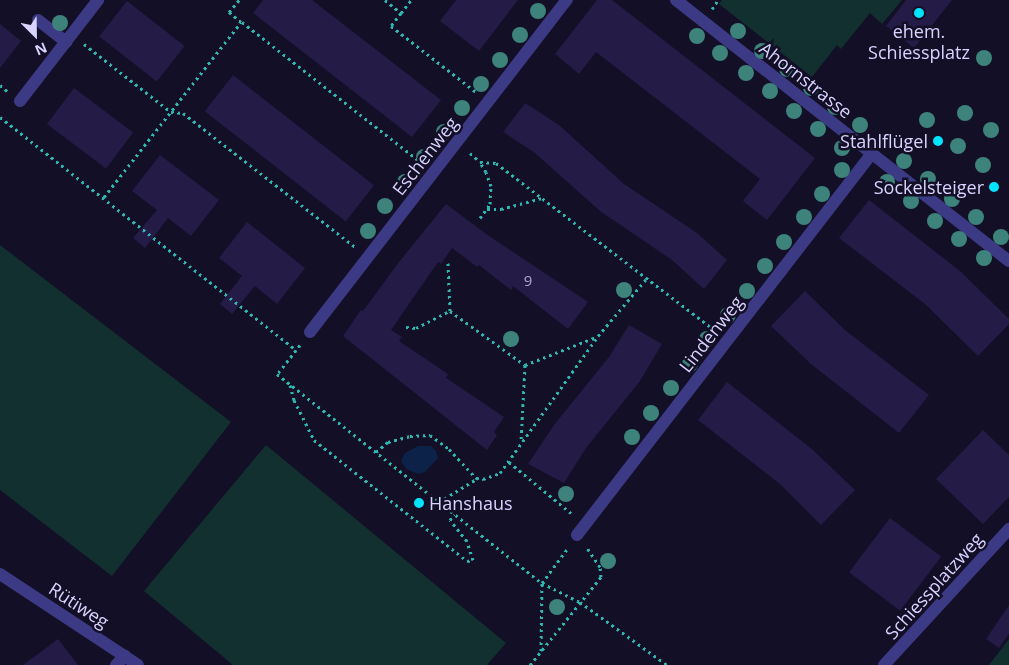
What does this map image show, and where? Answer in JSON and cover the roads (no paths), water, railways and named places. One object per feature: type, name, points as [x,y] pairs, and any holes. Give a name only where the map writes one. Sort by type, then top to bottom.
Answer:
[{"type":"street","points":[[20,101],[98,0]]},
{"type":"street","name":"Eschenweg","points":[[310,332],[566,0]]},
{"type":"street","name":"Ahornstrasse","points":[[684,2],[1009,261]]},
{"type":"street","points":[[38,20],[68,38]]},
{"type":"street","name":"Lindenweg","points":[[577,536],[872,153]]},
{"type":"street","name":"Schiessplatzweg","points":[[884,665],[1009,530]]},
{"type":"street","name":"Rütiweg","points":[[0,574],[121,661],[137,665]]},
{"type":"water","points":[[418,446],[431,446],[436,451],[438,458],[425,472],[418,474],[406,469],[401,461],[405,453]]},
{"type":"place","name":"ehem. Schiessplatz","points":[[919,13]]},
{"type":"place","name":"Stahlflügel","points":[[938,141]]},
{"type":"place","name":"Sockelsteiger","points":[[994,187]]},
{"type":"place","name":"Hanshaus","points":[[419,503]]}]
